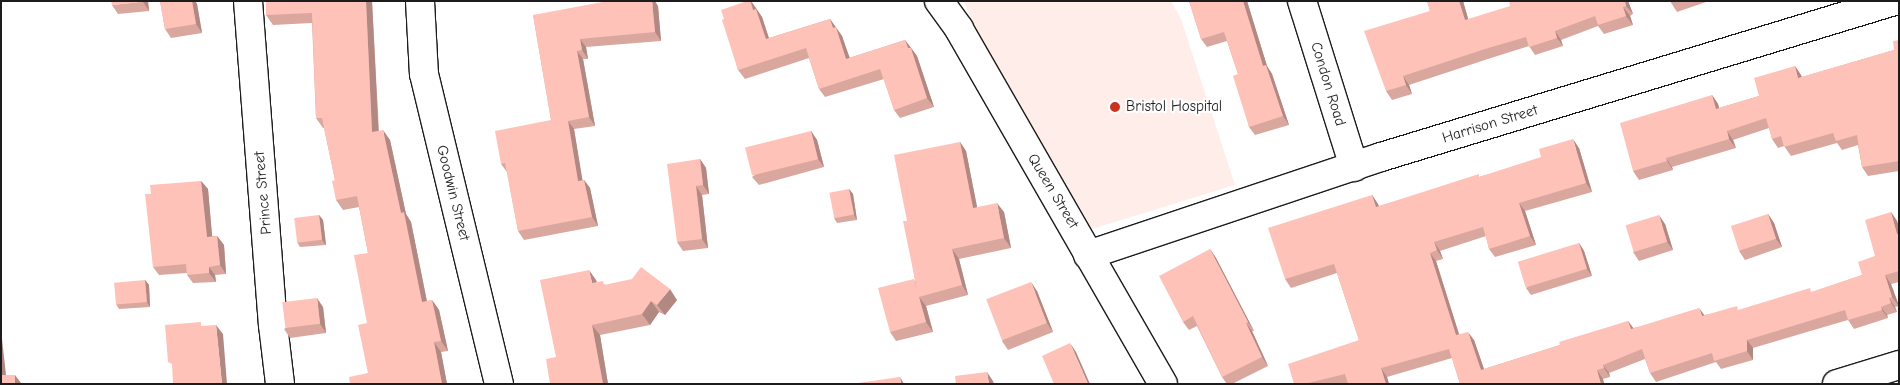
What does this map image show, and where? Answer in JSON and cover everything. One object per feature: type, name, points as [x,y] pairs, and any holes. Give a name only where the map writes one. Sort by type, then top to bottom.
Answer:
[{"type":"street","name":"Prince Street","points":[[248,1],[273,325],[280,384]]},
{"type":"street","name":"Goodwin Street","points":[[420,1],[424,74],[499,384]]},
{"type":"street","name":"Queen Street","points":[[939,1],[959,29],[1078,232],[1088,255],[1163,384]]},
{"type":"street","name":"Condon Road","points":[[1302,1],[1354,166]]},
{"type":"street","name":"Harrison Street","points":[[1088,255],[1354,166],[1894,1]]},
{"type":"street","points":[[1837,384],[1899,365]]},
{"type":"shaded area","name":"Bristol Hospital","points":[[964,1],[1171,1],[1181,19],[1235,185],[1092,229],[975,29]]},
{"type":"building","points":[[111,1],[143,1],[143,2],[112,5]]},
{"type":"building","points":[[160,1],[192,1],[196,24],[165,29]]},
{"type":"building","points":[[266,1],[366,1],[372,132],[383,130],[401,213],[404,212],[422,302],[432,300],[441,341],[434,342],[442,384],[350,384],[349,377],[368,373],[358,325],[367,323],[354,255],[368,253],[357,196],[336,200],[332,181],[335,180],[322,118],[316,118],[312,13],[266,15]]},
{"type":"building","points":[[608,1],[652,1],[655,32],[580,39],[582,50],[577,51],[589,117],[568,121],[578,181],[584,180],[592,217],[518,231],[505,163],[501,164],[495,131],[551,120],[533,15]]},
{"type":"building","points":[[750,1],[753,10],[756,9],[766,39],[830,19],[833,28],[836,27],[846,59],[905,40],[908,48],[911,48],[927,98],[894,110],[880,69],[819,89],[806,48],[738,70],[722,20],[724,19],[721,10]]},
{"type":"building","points":[[1189,1],[1243,1],[1263,66],[1266,65],[1283,116],[1249,127],[1233,76],[1238,74],[1224,32],[1201,39]]},
{"type":"building","points":[[1427,1],[1459,1],[1465,20],[1510,6],[1509,1],[1625,1],[1626,6],[1623,7],[1626,16],[1598,25],[1595,16],[1555,31],[1557,38],[1529,47],[1526,37],[1485,49],[1403,76],[1406,85],[1386,91],[1364,31],[1430,11]]},
{"type":"building","points":[[1899,40],[1899,161],[1862,167],[1857,135],[1836,141],[1833,133],[1784,147],[1781,136],[1772,139],[1766,118],[1727,131],[1729,139],[1666,158],[1667,161],[1633,171],[1620,123],[1712,95],[1716,109],[1759,96],[1754,78],[1795,66],[1798,78],[1894,50],[1893,41]]},
{"type":"building","points":[[811,131],[818,159],[752,176],[745,147]]},
{"type":"building","points":[[1573,139],[1586,183],[1519,203],[1530,236],[1489,249],[1483,227],[1434,242],[1437,250],[1430,253],[1456,335],[1468,332],[1481,370],[1560,345],[1559,342],[1628,321],[1631,329],[1699,308],[1702,316],[1737,306],[1738,310],[1810,288],[1811,292],[1862,275],[1858,262],[1875,256],[1865,220],[1891,212],[1897,234],[1899,234],[1899,271],[1885,275],[1892,297],[1889,298],[1891,303],[1881,307],[1882,310],[1848,320],[1845,310],[1747,340],[1747,351],[1714,361],[1712,353],[1650,373],[1642,349],[1603,365],[1604,368],[1597,370],[1601,384],[1460,384],[1449,349],[1381,368],[1386,384],[1348,384],[1345,374],[1304,384],[1294,384],[1288,364],[1359,340],[1334,264],[1285,279],[1268,228],[1372,195],[1376,207],[1479,174],[1479,177],[1541,157],[1539,149]]},
{"type":"building","points":[[960,142],[973,208],[997,203],[1004,238],[952,249],[962,285],[919,297],[926,322],[890,332],[878,288],[914,279],[917,290],[903,221],[907,221],[894,155]]},
{"type":"building","points":[[700,159],[703,185],[696,186],[702,239],[677,242],[667,164]]},
{"type":"building","points":[[201,181],[207,237],[217,236],[220,265],[209,267],[209,273],[187,275],[186,264],[153,267],[145,194],[151,194],[150,185]]},
{"type":"building","points":[[849,189],[854,215],[834,218],[829,193]]},
{"type":"building","points":[[1768,214],[1776,239],[1739,251],[1731,226]]},
{"type":"building","points":[[319,215],[322,240],[297,243],[294,218]]},
{"type":"building","points":[[1659,215],[1667,242],[1634,252],[1626,225]]},
{"type":"building","points":[[1579,243],[1587,269],[1526,288],[1518,262]]},
{"type":"building","points":[[1210,249],[1248,322],[1246,323],[1262,357],[1222,377],[1193,316],[1183,322],[1159,276]]},
{"type":"building","points":[[641,267],[670,289],[657,305],[651,301],[642,314],[592,325],[603,384],[550,384],[546,359],[556,357],[540,280],[589,270],[592,283],[603,281],[604,285],[632,279]]},
{"type":"building","points":[[145,280],[147,302],[116,305],[114,283]]},
{"type":"building","points":[[1031,282],[1047,323],[1002,340],[986,299]]},
{"type":"building","points":[[317,298],[320,324],[285,328],[282,302]]},
{"type":"building","points":[[201,322],[201,326],[216,325],[222,384],[173,384],[172,364],[168,362],[165,325]]},
{"type":"building","points":[[1070,343],[1088,384],[1054,384],[1042,356]]},
{"type":"building","points":[[987,372],[989,384],[956,384],[955,376]]},
{"type":"building","points":[[1,375],[15,375],[15,384],[1,384]]},
{"type":"building","points":[[900,377],[901,384],[858,383]]},
{"type":"place","name":"Bristol Hospital","points":[[1115,107]]}]
